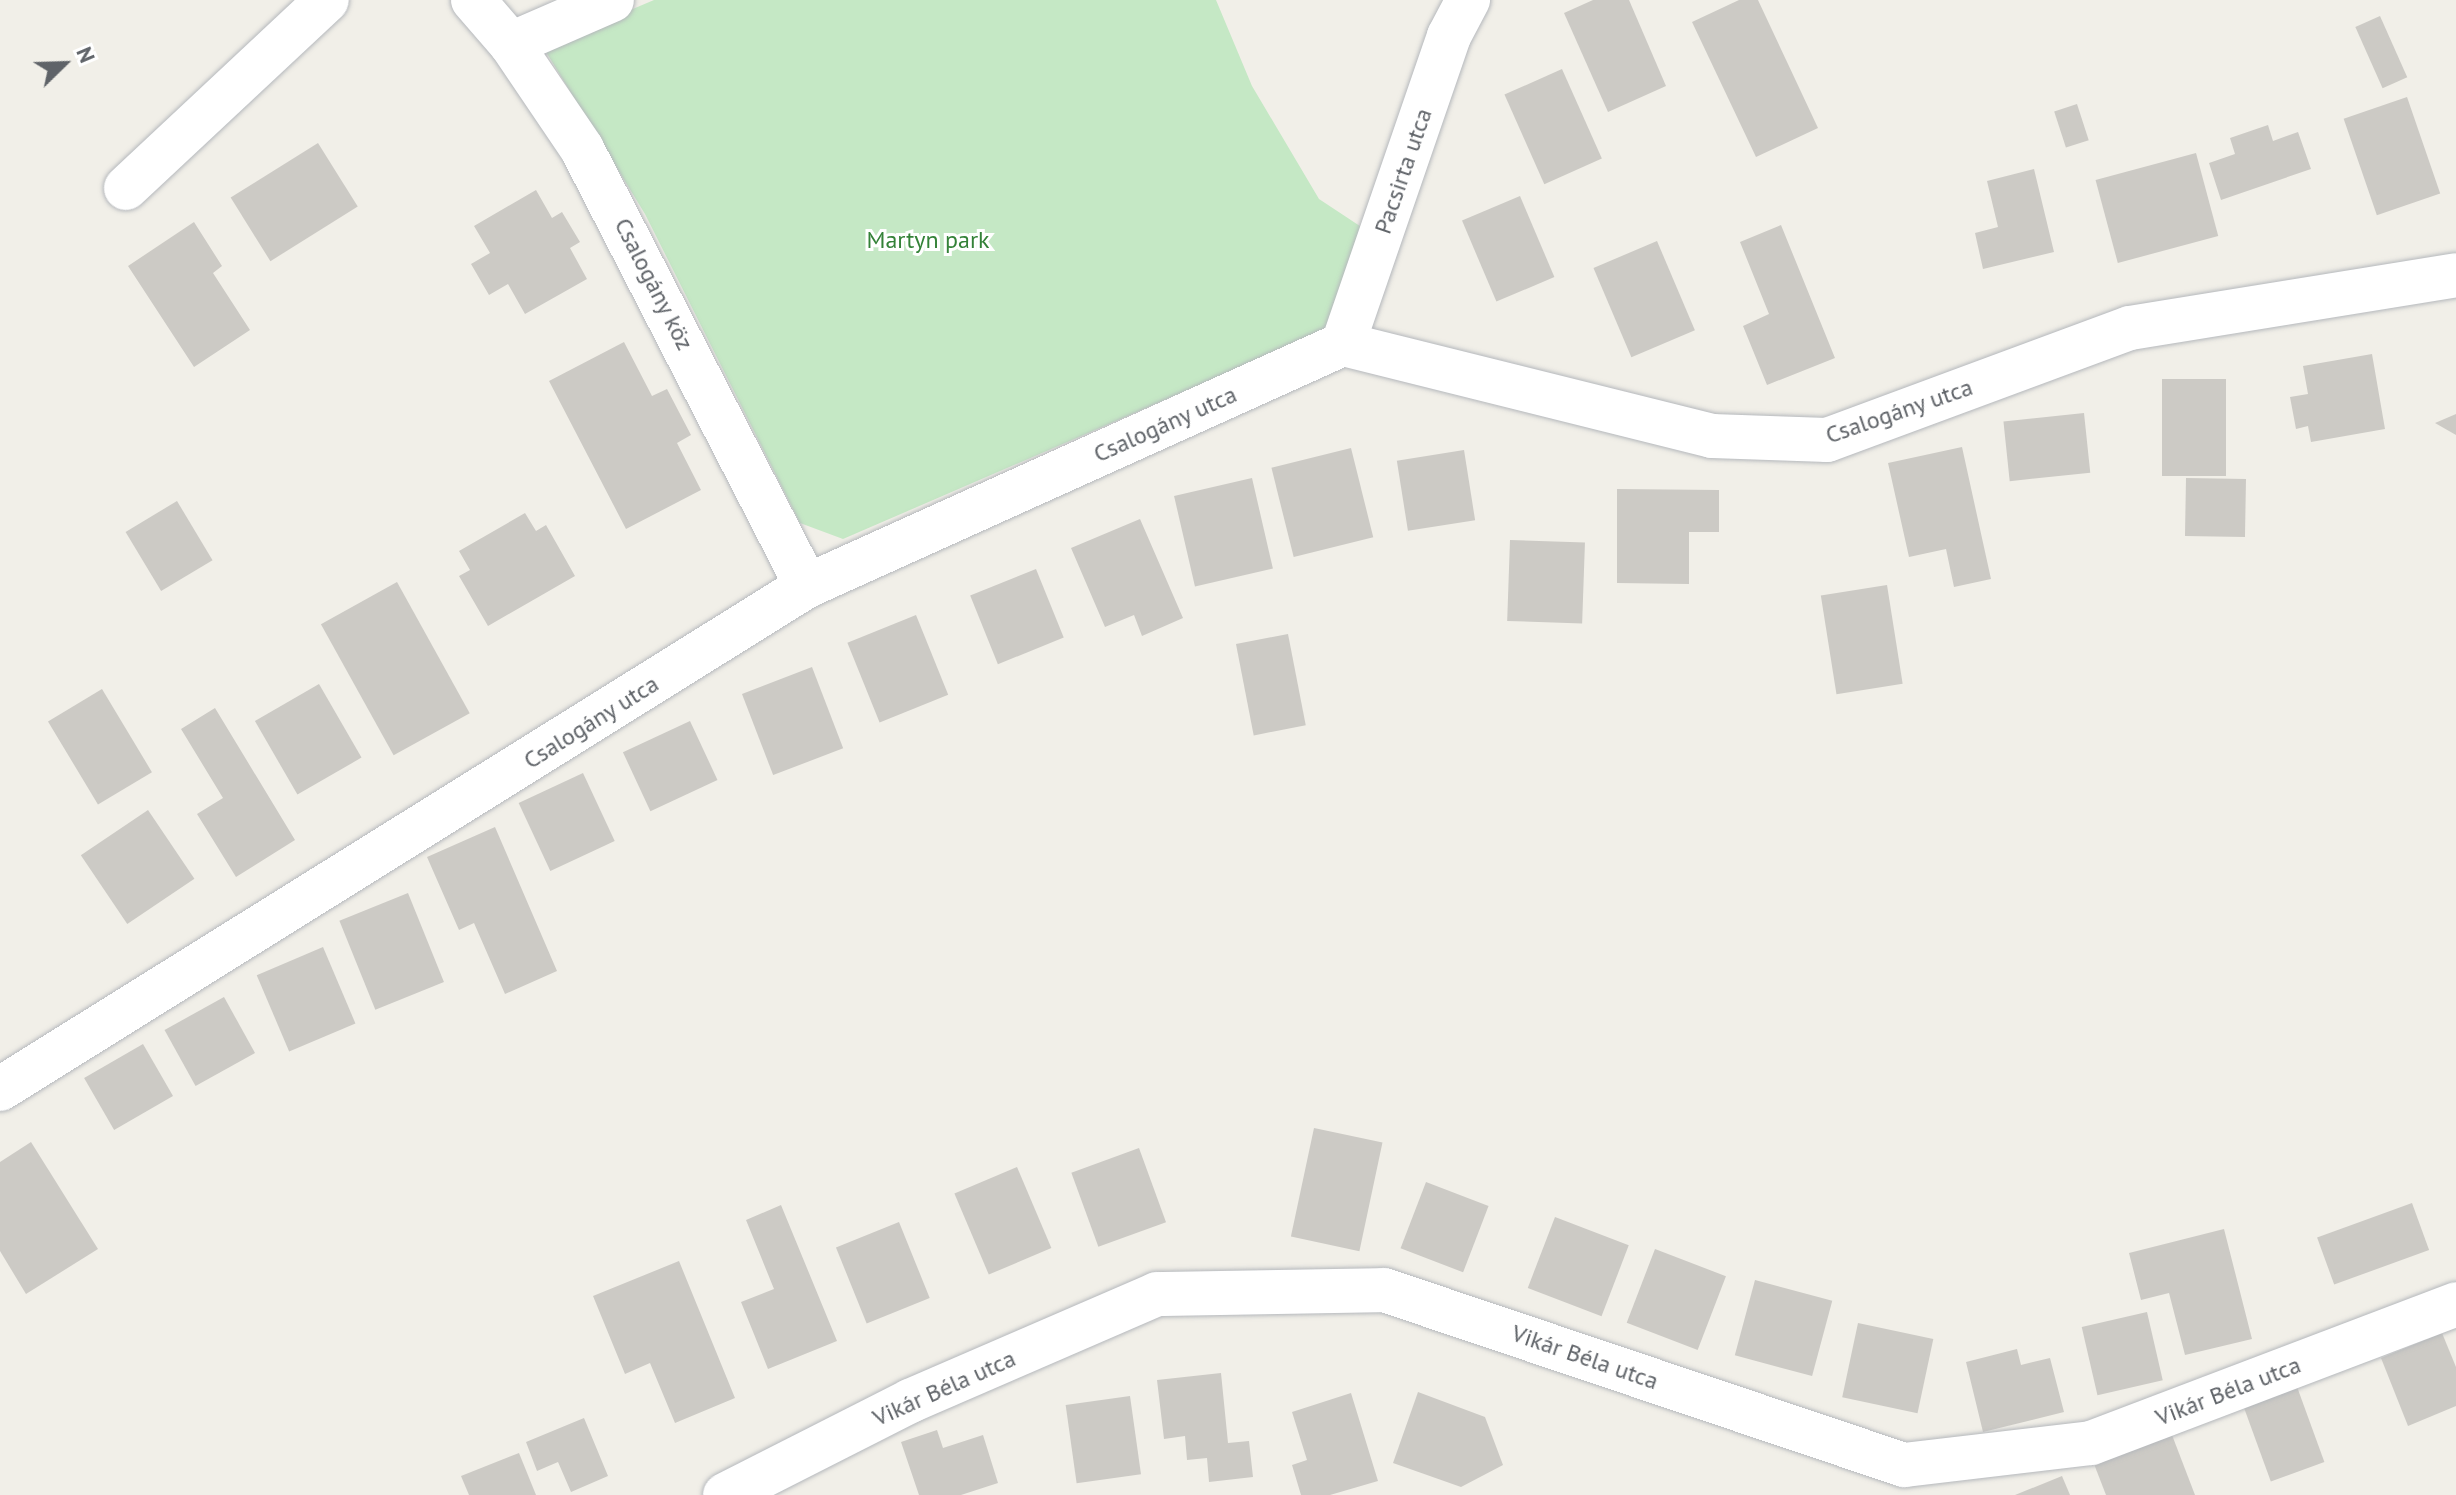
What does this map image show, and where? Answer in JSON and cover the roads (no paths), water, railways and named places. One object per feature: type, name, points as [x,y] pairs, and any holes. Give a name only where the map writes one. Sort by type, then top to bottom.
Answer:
[{"type":"street","points":[[126,188],[327,0]]},
{"type":"street","name":"Csalogány köz","points":[[473,0],[511,44],[582,149],[641,255],[807,586]]},
{"type":"street","points":[[511,44],[612,0]]},
{"type":"street","name":"Pacsirta utca","points":[[1343,344],[1449,36],[1468,0]]},
{"type":"street","name":"Csalogány utca","points":[[0,1089],[807,586],[1343,344],[1712,436],[1827,440],[2130,328],[2456,275]]},
{"type":"street","name":"Vikár Béla utca","points":[[725,1495],[910,1401],[1157,1294],[1384,1290],[1896,1480],[2091,1443],[2456,1304]]},
{"type":"park label","name":"Martyn park","points":[[928,240]]}]
